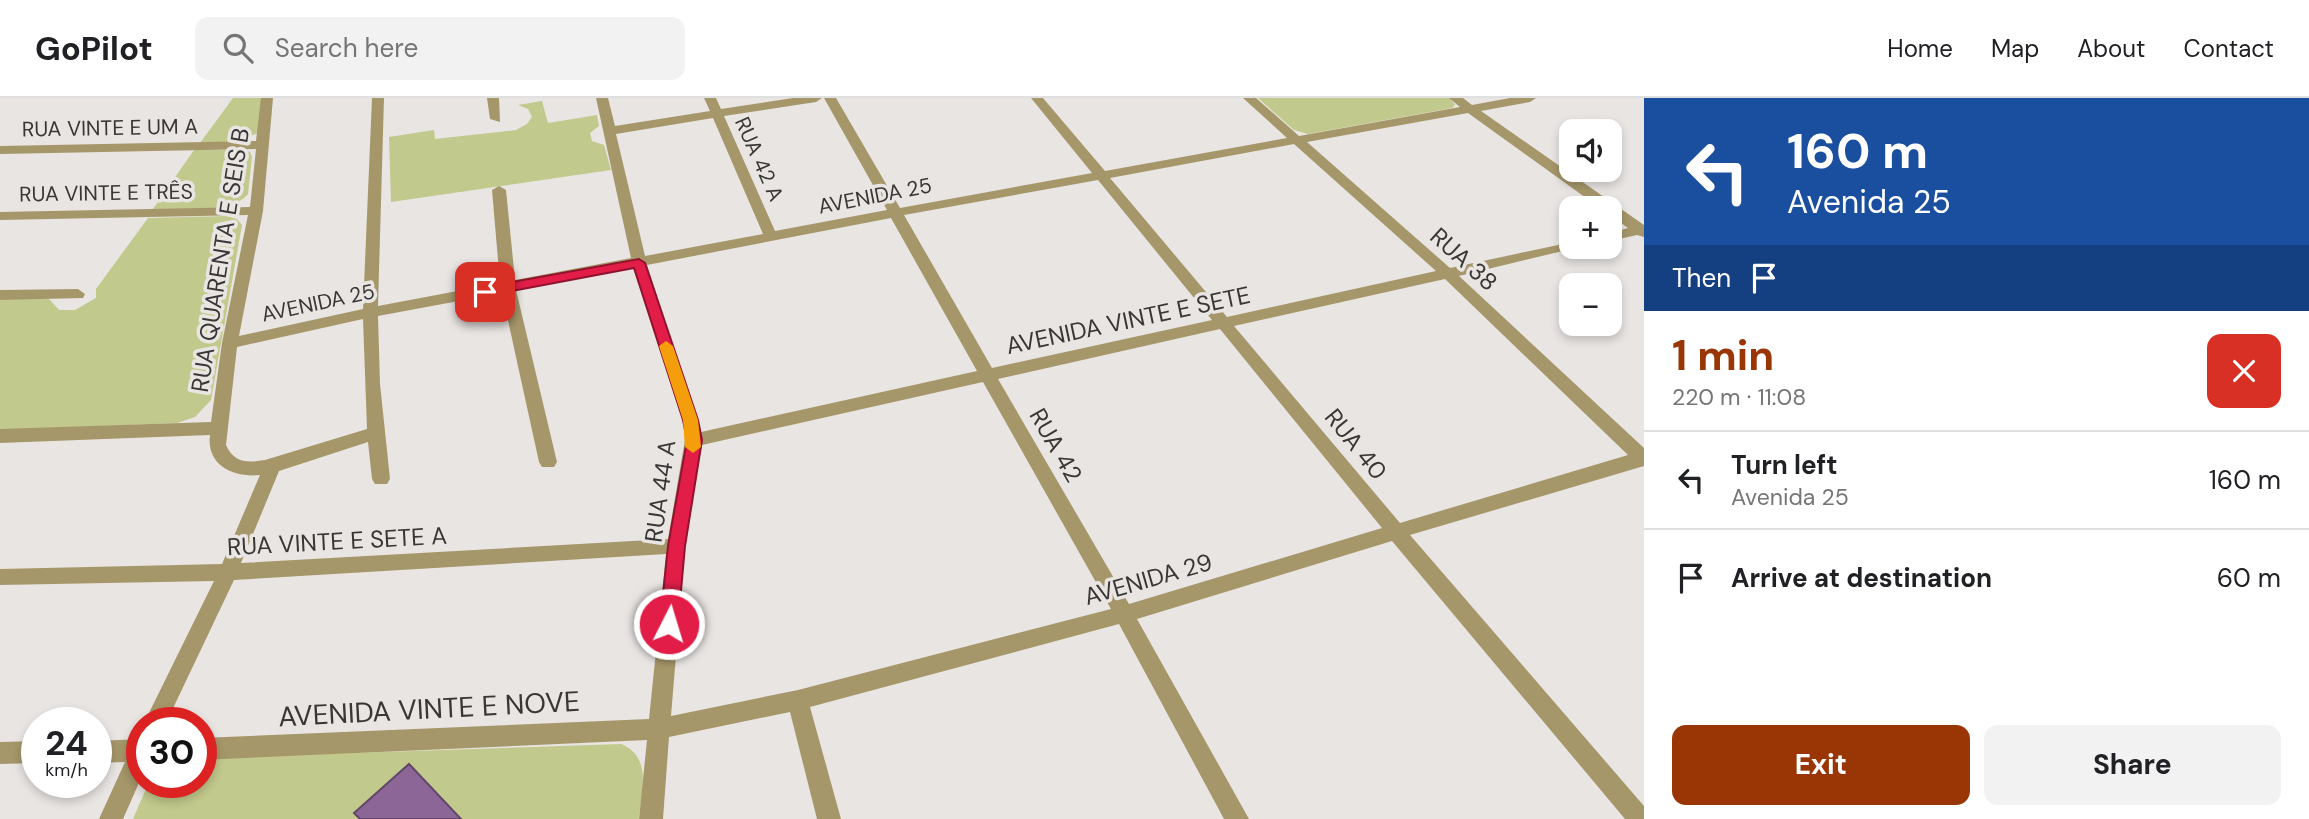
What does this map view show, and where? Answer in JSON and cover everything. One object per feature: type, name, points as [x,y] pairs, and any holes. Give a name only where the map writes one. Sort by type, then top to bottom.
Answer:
[{"type":"street","name":"RUA QUARENTA E SEIS B","points":[[218,428],[230,343],[256,211],[267,98]]},
{"type":"street","points":[[378,98],[369,313],[375,433],[382,479]]},
{"type":"street","points":[[493,98],[496,119]]},
{"type":"street","name":"RUA 44 A","points":[[602,98],[639,263],[691,420],[694,440],[676,546],[651,819]]},
{"type":"street","name":"RUA 42 A","points":[[710,98],[771,237]]},
{"type":"street","points":[[609,131],[816,98]]},
{"type":"street","name":"RUA 42","points":[[830,98],[1124,614],[1237,819]]},
{"type":"street","name":"RUA 40","points":[[1037,98],[1397,533],[1640,819]]},
{"type":"street","name":"RUA 38","points":[[1249,98],[1447,273],[1643,458]]},
{"type":"street","points":[[1455,98],[1592,196]]},
{"type":"street","name":"AVENIDA 25","points":[[230,343],[369,313],[771,237],[1530,98]]},
{"type":"street","name":"RUA VINTE E UM A","points":[[0,150],[262,145]]},
{"type":"street","points":[[499,190],[508,287],[548,462]]},
{"type":"street","name":"RUA VINTE E TRÊS","points":[[0,216],[256,211]]},
{"type":"street","points":[[1622,217],[1643,231]]},
{"type":"street","points":[[1622,235],[1643,231]]},
{"type":"street","name":"AVENIDA VINTE E SETE","points":[[694,440],[1559,249]]},
{"type":"street","points":[[0,295],[78,294]]},
{"type":"street","points":[[0,436],[218,428],[217,445],[231,465],[249,470],[272,466],[375,433]]},
{"type":"street","name":"AVENIDA 29","points":[[659,729],[798,700],[1124,614],[1643,458]]},
{"type":"street","points":[[163,707],[228,572],[272,466]]},
{"type":"street","name":"RUA VINTE E SETE A","points":[[0,577],[228,572],[676,546]]},
{"type":"street","points":[[798,700],[829,819]]},
{"type":"street","name":"AVENIDA VINTE E NOVE","points":[[217,748],[659,729]]},
{"type":"street","points":[[0,753],[21,752]]},
{"type":"street","points":[[111,819],[126,786]]},
{"type":"green space","points":[[233,98],[262,98],[258,133],[237,142],[200,143]]},
{"type":"green space","points":[[1258,98],[1450,98],[1455,105],[1452,108],[1308,134],[1294,130]]},
{"type":"green space","points":[[542,101],[548,123],[597,115],[599,126],[590,133],[592,141],[604,145],[611,170],[391,202],[389,137],[434,130],[435,139],[516,130],[527,124],[532,117],[528,109],[518,105]]},
{"type":"green space","points":[[194,150],[250,152],[252,157],[248,194],[240,201],[217,208],[153,209]]},
{"type":"green space","points":[[227,216],[237,219],[242,225],[211,400],[195,417],[177,423],[0,430],[0,299],[49,299],[59,310],[75,310],[96,298],[96,289],[148,218]]},
{"type":"green space","points":[[621,744],[638,757],[643,786],[639,819],[133,819],[142,798],[217,798],[217,757]]},
{"type":"building","points":[[409,764],[461,819],[360,819],[354,813]]},
{"type":"slow traffic","points":[[666,346],[691,420],[693,447]]},
{"type":"route","points":[[485,292],[639,263],[691,420],[694,440],[676,546],[669,624]]}]
